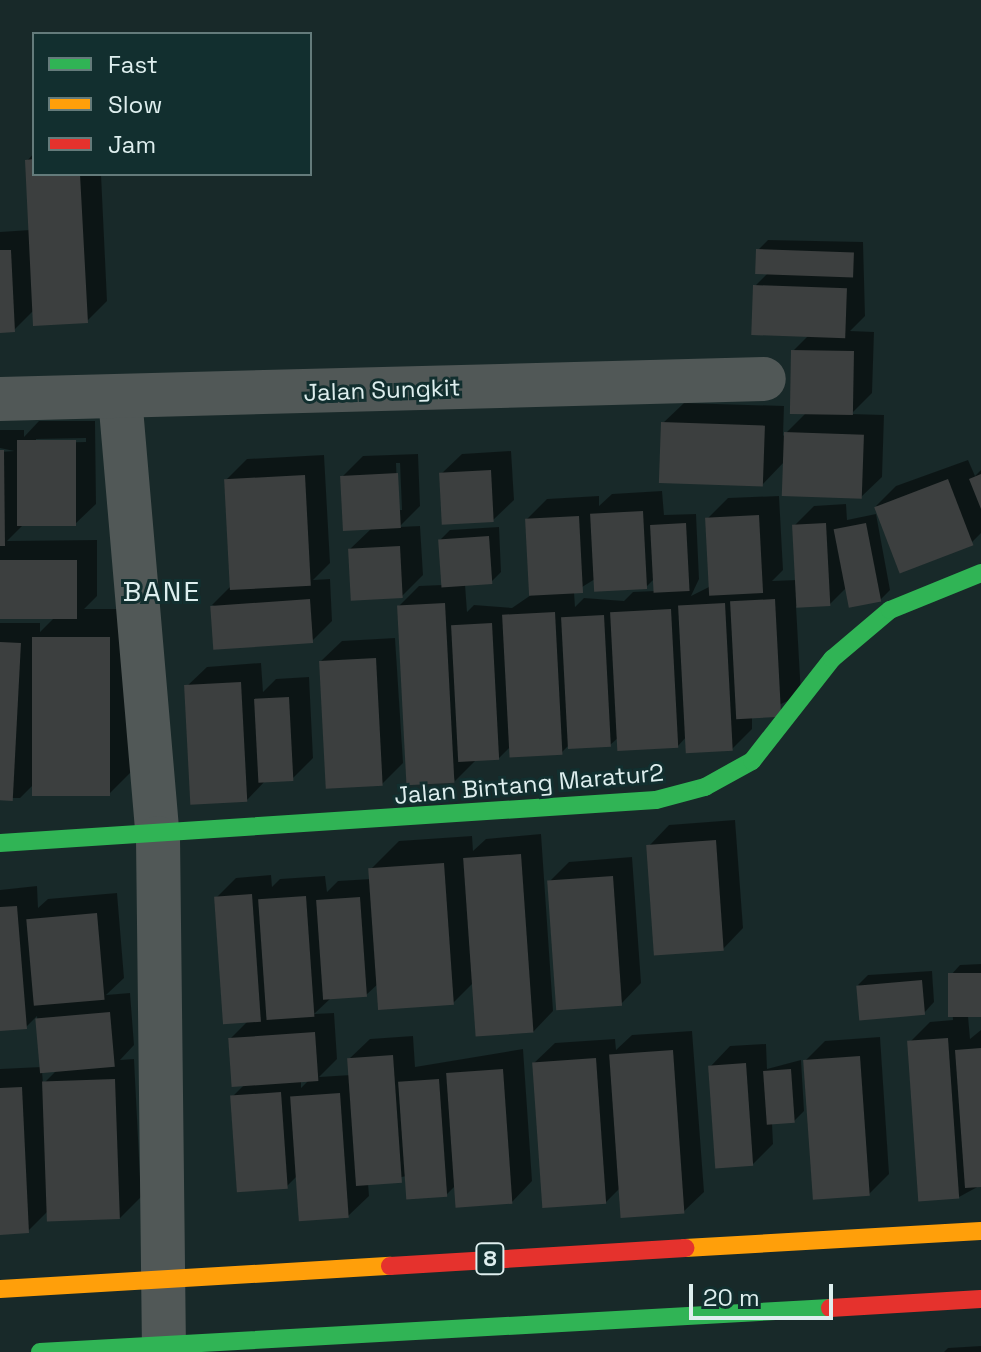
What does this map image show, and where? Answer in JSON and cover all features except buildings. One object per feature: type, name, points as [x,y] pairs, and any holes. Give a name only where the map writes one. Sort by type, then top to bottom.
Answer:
[{"type":"main road","name":"Jalan Bintang Maratur2","points":[[0,843],[158,838],[656,800],[705,787],[752,761],[832,659],[890,610],[981,573]]},
{"type":"main road","name":"8","points":[[0,1289],[161,1282],[981,1231]]},
{"type":"main road","points":[[40,1352],[164,1349],[981,1299]]},
{"type":"street","name":"Jalan Sungkit","points":[[0,399],[764,379]]},
{"type":"street","points":[[120,397],[158,838],[164,1349]]},
{"type":"traffic: fast","points":[[0,843],[656,800],[705,787],[752,761],[832,659],[890,610],[981,573]]},
{"type":"traffic: fast","points":[[40,1352],[830,1308]]},
{"type":"traffic: slow","points":[[685,1248],[981,1231]]},
{"type":"traffic: slow","points":[[0,1289],[390,1266]]},
{"type":"traffic: jam","points":[[390,1266],[685,1248]]},
{"type":"traffic: jam","points":[[830,1308],[981,1299]]},
{"type":"district","name":"BANE","points":[[162,591]]}]
